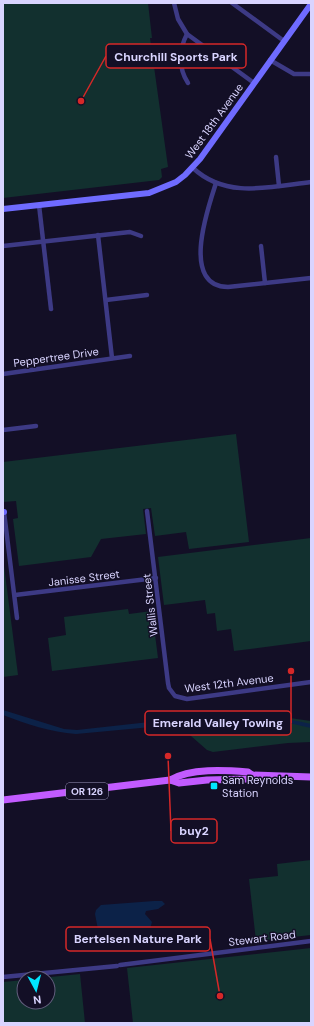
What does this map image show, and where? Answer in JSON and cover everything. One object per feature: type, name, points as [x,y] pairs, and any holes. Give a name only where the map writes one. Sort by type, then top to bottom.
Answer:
[{"type":"main road","name":"OR 126","points":[[3,800],[170,780],[179,775],[212,772],[248,772],[252,775],[311,778]]},
{"type":"street","points":[[174,3],[179,22],[187,34],[254,83]]},
{"type":"street","points":[[232,3],[284,41]]},
{"type":"street","name":"West 18th Avenue","points":[[3,210],[149,193],[170,185],[193,168],[311,4]]},
{"type":"street","points":[[187,34],[181,45],[180,52],[184,76],[188,83]]},
{"type":"street","points":[[270,60],[294,74],[311,74]]},
{"type":"street","points":[[276,157],[279,186]]},
{"type":"street","points":[[193,168],[216,183],[246,189],[311,182]]},
{"type":"street","points":[[216,183],[202,234],[201,255],[205,273],[212,282],[220,286],[311,278]]},
{"type":"street","points":[[39,205],[51,309]]},
{"type":"street","points":[[3,246],[130,232],[141,236]]},
{"type":"street","name":"Peppertree Drive","points":[[98,235],[112,358]]},
{"type":"street","points":[[261,246],[265,283]]},
{"type":"street","points":[[106,300],[147,296]]},
{"type":"street","name":"Peppertree Drive","points":[[3,374],[130,356]]},
{"type":"street","points":[[3,430],[36,426]]},
{"type":"street","name":"Wallis Street","points":[[147,511],[169,688],[175,696]]},
{"type":"street","points":[[4,512],[18,618]]},
{"type":"street","name":"Janisse Street","points":[[15,595],[156,578]]},
{"type":"street","name":"West 12th Avenue","points":[[175,696],[187,699],[311,682]]},
{"type":"street","name":"Stewart Road","points":[[3,977],[118,965],[311,941]]},
{"type":"green space","points":[[3,3],[148,3],[152,38],[150,38],[168,167],[161,169],[162,177],[159,180],[3,198]]},
{"type":"green space","points":[[236,434],[249,542],[189,549],[186,532],[155,536],[151,508],[143,509],[146,534],[101,539],[91,557],[19,566],[13,519],[18,518],[16,501],[3,502],[3,462]]},
{"type":"green space","points":[[311,538],[311,641],[234,651],[231,629],[217,631],[215,613],[207,614],[205,600],[164,605],[158,557]]},
{"type":"green space","points":[[3,558],[18,675],[3,677]]},
{"type":"green space","points":[[128,609],[129,614],[152,611],[158,658],[52,671],[48,638],[66,635],[64,617]]},
{"type":"green space","points":[[219,712],[261,714],[311,721],[311,742],[288,743],[213,752],[207,750],[183,729],[176,729],[174,717]]},
{"type":"green space","points":[[311,860],[311,935],[256,941],[249,879],[278,876],[277,864]]},
{"type":"green space","points":[[311,948],[311,1023],[133,1023],[127,968]]},
{"type":"green space","points":[[80,974],[85,1023],[3,1023],[3,982],[16,981],[16,1010],[56,1010],[56,976]]},
{"type":"water","points":[[3,710],[64,729],[77,730],[213,715],[262,716],[311,724],[311,728],[289,723],[237,719],[76,734],[39,727],[3,715]]},
{"type":"water","points":[[162,901],[165,904],[158,909],[146,911],[145,914],[152,922],[149,932],[131,943],[119,946],[106,944],[100,940],[95,914],[96,910],[101,905]]},
{"type":"place","name":"Churchill Sports Park","points":[[81,101]]},
{"type":"place","name":"Emerald Valley Towing","points":[[291,671]]},
{"type":"place","name":"buy2","points":[[168,756]]},
{"type":"place","name":"Sam Reynolds Station","points":[[214,786]]},
{"type":"place","name":"Bertelsen Nature Park","points":[[220,996]]}]
